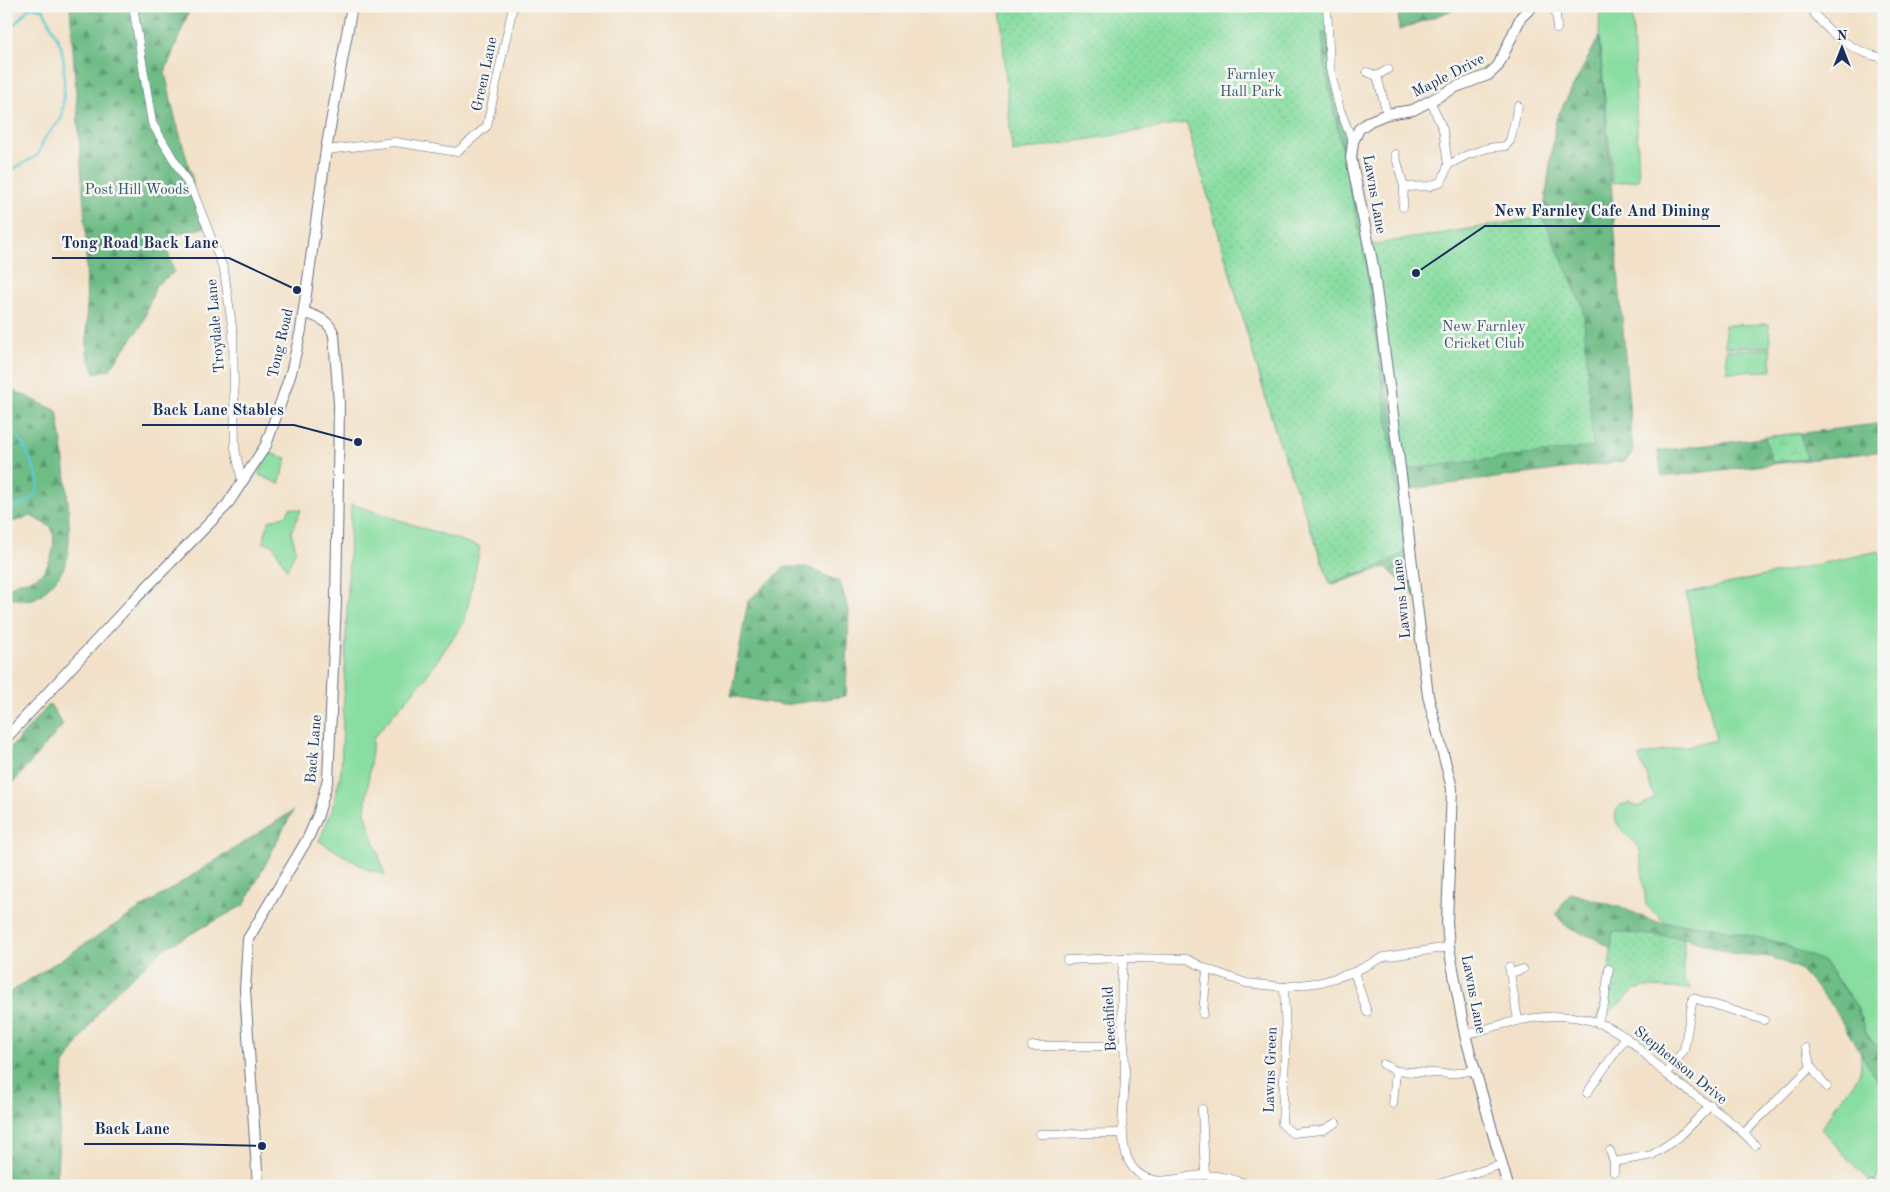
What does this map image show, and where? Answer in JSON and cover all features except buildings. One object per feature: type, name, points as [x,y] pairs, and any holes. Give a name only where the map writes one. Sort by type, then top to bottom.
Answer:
[{"type":"street","name":"Troydale Lane","points":[[132,6],[152,123],[194,194],[224,270],[233,333],[235,448],[242,482]]},
{"type":"street","name":"Tong Road","points":[[6,738],[131,603],[227,505],[266,445],[291,373],[304,312],[326,150],[352,6]]},
{"type":"street","name":"Green Lane","points":[[326,150],[395,142],[457,152],[487,126],[513,6]]},
{"type":"street","name":"Lawns Lane","points":[[1327,6],[1330,69],[1340,110],[1353,142],[1351,158],[1373,266],[1403,490],[1425,680],[1452,788],[1447,922],[1449,947],[1465,1035],[1476,1070],[1500,1165],[1508,1186]]},
{"type":"street","name":"Maple Drive","points":[[1353,142],[1359,129],[1370,120],[1387,114],[1413,110],[1456,87],[1488,75],[1498,66],[1514,28],[1521,17],[1533,6]]},
{"type":"street","points":[[1550,6],[1556,11],[1557,29]]},
{"type":"street","points":[[1810,6],[1834,35],[1852,48],[1884,58]]},
{"type":"street","points":[[1377,76],[1388,69]]},
{"type":"street","points":[[1367,72],[1377,76]]},
{"type":"street","points":[[1377,76],[1387,114]]},
{"type":"street","points":[[1404,188],[1430,186],[1442,181],[1448,165],[1443,130],[1431,102]]},
{"type":"street","points":[[1448,165],[1467,155],[1488,148],[1505,146],[1510,141],[1518,106]]},
{"type":"street","points":[[1395,154],[1404,188],[1403,206]]},
{"type":"street","name":"Back Lane","points":[[258,1186],[245,990],[248,939],[267,904],[294,864],[318,815],[328,779],[331,740],[336,602],[339,404],[334,335],[331,327],[324,320],[304,312]]},
{"type":"street","points":[[1067,960],[1187,958],[1207,969],[1246,983],[1284,987],[1322,982],[1354,972],[1384,958],[1449,947]]},
{"type":"street","name":"Beechfield","points":[[1124,958],[1120,983],[1124,1046],[1123,1133],[1126,1154],[1132,1169],[1146,1178],[1163,1183],[1205,1175],[1232,1179],[1252,1186]]},
{"type":"street","points":[[1202,1014],[1207,969]]},
{"type":"street","points":[[1518,1020],[1510,970],[1523,969]]},
{"type":"street","points":[[1597,1023],[1604,1004],[1609,969]]},
{"type":"street","points":[[1354,972],[1367,1012]]},
{"type":"street","name":"Lawns Green","points":[[1284,987],[1286,1037],[1282,1124],[1292,1133],[1324,1130],[1336,1123]]},
{"type":"street","points":[[1666,1074],[1684,1050],[1693,998],[1764,1020]]},
{"type":"street","name":"Stephenson Drive","points":[[1465,1035],[1518,1020],[1557,1015],[1597,1023],[1626,1037],[1666,1074],[1710,1105],[1744,1133],[1755,1145]]},
{"type":"street","points":[[1587,1093],[1626,1037]]},
{"type":"street","points":[[1032,1046],[1124,1046]]},
{"type":"street","points":[[1806,1048],[1811,1067],[1827,1087]]},
{"type":"street","points":[[1383,1064],[1396,1071],[1450,1074],[1476,1070]]},
{"type":"street","points":[[1744,1133],[1811,1067]]},
{"type":"street","points":[[1393,1104],[1396,1071]]},
{"type":"street","points":[[1614,1162],[1652,1155],[1679,1137],[1710,1105]]},
{"type":"street","points":[[1202,1109],[1205,1175]]},
{"type":"street","points":[[1040,1134],[1123,1133]]},
{"type":"street","points":[[1610,1151],[1614,1162],[1614,1172]]},
{"type":"street","points":[[1432,1186],[1459,1182],[1500,1165]]},
{"type":"green space","name":"Post Hill Woods","points":[[70,6],[191,6],[165,72],[174,114],[193,181],[192,191],[206,227],[177,234],[167,249],[174,272],[156,285],[142,325],[109,370],[95,373],[87,353],[86,236]]},
{"type":"green space","name":"Farnley Hall Park","points":[[1000,6],[1327,6],[1328,32],[1322,33],[1325,68],[1366,264],[1405,552],[1382,565],[1330,583],[1275,430],[1187,123],[1012,152]]},
{"type":"green space","points":[[1398,6],[1464,6],[1399,30]]},
{"type":"green space","points":[[1600,6],[1632,6],[1639,180],[1613,183],[1599,37]]},
{"type":"green space","points":[[1311,17],[1328,32],[1330,69],[1347,124],[1369,245],[1583,307],[1543,217],[1556,119],[1599,37],[1633,453],[1625,461],[1403,490],[1416,597],[1386,567],[1331,585],[1275,430],[1187,123]]},
{"type":"green space","name":"New Farnley Cricket Club","points":[[1543,217],[1583,307],[1593,447],[1400,470],[1369,245]]},
{"type":"green space","points":[[1769,324],[1770,347],[1725,347],[1725,325]]},
{"type":"green space","points":[[1771,349],[1771,371],[1727,372],[1726,350]]},
{"type":"green space","points":[[6,387],[57,411],[65,466],[69,535],[65,565],[59,576],[44,592],[36,598],[28,600],[9,597],[7,591],[16,583],[32,579],[44,570],[51,557],[54,542],[52,528],[31,516],[6,524],[6,492],[10,485],[6,478]]},
{"type":"green space","points":[[1884,423],[1884,451],[1662,477],[1658,451]]},
{"type":"green space","points":[[1800,433],[1807,459],[1772,462],[1765,437]]},
{"type":"green space","points":[[268,453],[287,458],[279,484],[259,475]]},
{"type":"green space","points":[[351,504],[480,547],[465,621],[425,678],[373,738],[365,812],[385,875],[367,869],[319,841],[332,810],[341,772]]},
{"type":"green space","points":[[290,508],[301,510],[291,532],[296,549],[287,570],[273,545],[263,542],[269,521],[287,515]]},
{"type":"green space","points":[[1879,551],[1884,567],[1884,1055],[1867,1035],[1856,1005],[1824,962],[1710,926],[1666,923],[1646,905],[1640,851],[1637,845],[1618,825],[1616,819],[1616,812],[1620,805],[1629,803],[1638,807],[1655,798],[1639,756],[1716,740],[1686,593]]},
{"type":"green space","points":[[785,567],[807,567],[840,582],[849,610],[846,696],[783,705],[731,696],[748,601]]},
{"type":"green space","points":[[50,704],[63,725],[6,791],[6,753]]},
{"type":"green space","points":[[293,811],[244,905],[163,949],[106,1001],[64,1064],[56,1186],[6,1186],[6,988],[10,992]]},
{"type":"green space","points":[[1571,893],[1625,909],[1655,922],[1710,926],[1780,943],[1824,962],[1856,1005],[1867,1035],[1884,1055],[1884,1092],[1831,1004],[1800,969],[1771,957],[1730,953],[1684,938],[1663,936],[1616,953],[1599,940],[1574,931],[1565,925],[1556,914]]},
{"type":"green space","points":[[1613,932],[1684,938],[1684,980],[1692,989],[1645,987],[1635,990],[1597,1023],[1609,969]]},
{"type":"green space","points":[[1860,1049],[1884,1092],[1884,1167],[1872,1185],[1821,1129],[1837,1102],[1858,1077],[1861,1066]]},
{"type":"waterway","points":[[6,34],[30,7],[43,9],[61,46],[64,63],[62,118],[44,139],[38,155],[6,173]]},
{"type":"waterway","points":[[6,216],[6,221]]},
{"type":"waterway","points":[[6,423],[17,436],[29,456],[34,467],[38,486],[36,493],[30,500],[6,513]]},
{"type":"place","name":"New Farnley Cafe And Dining","points":[[1416,273]]},
{"type":"place","name":"Tong Road Back Lane","points":[[297,290]]},
{"type":"place","name":"Back Lane Stables","points":[[358,442]]},
{"type":"place","name":"Back Lane","points":[[262,1146]]}]
